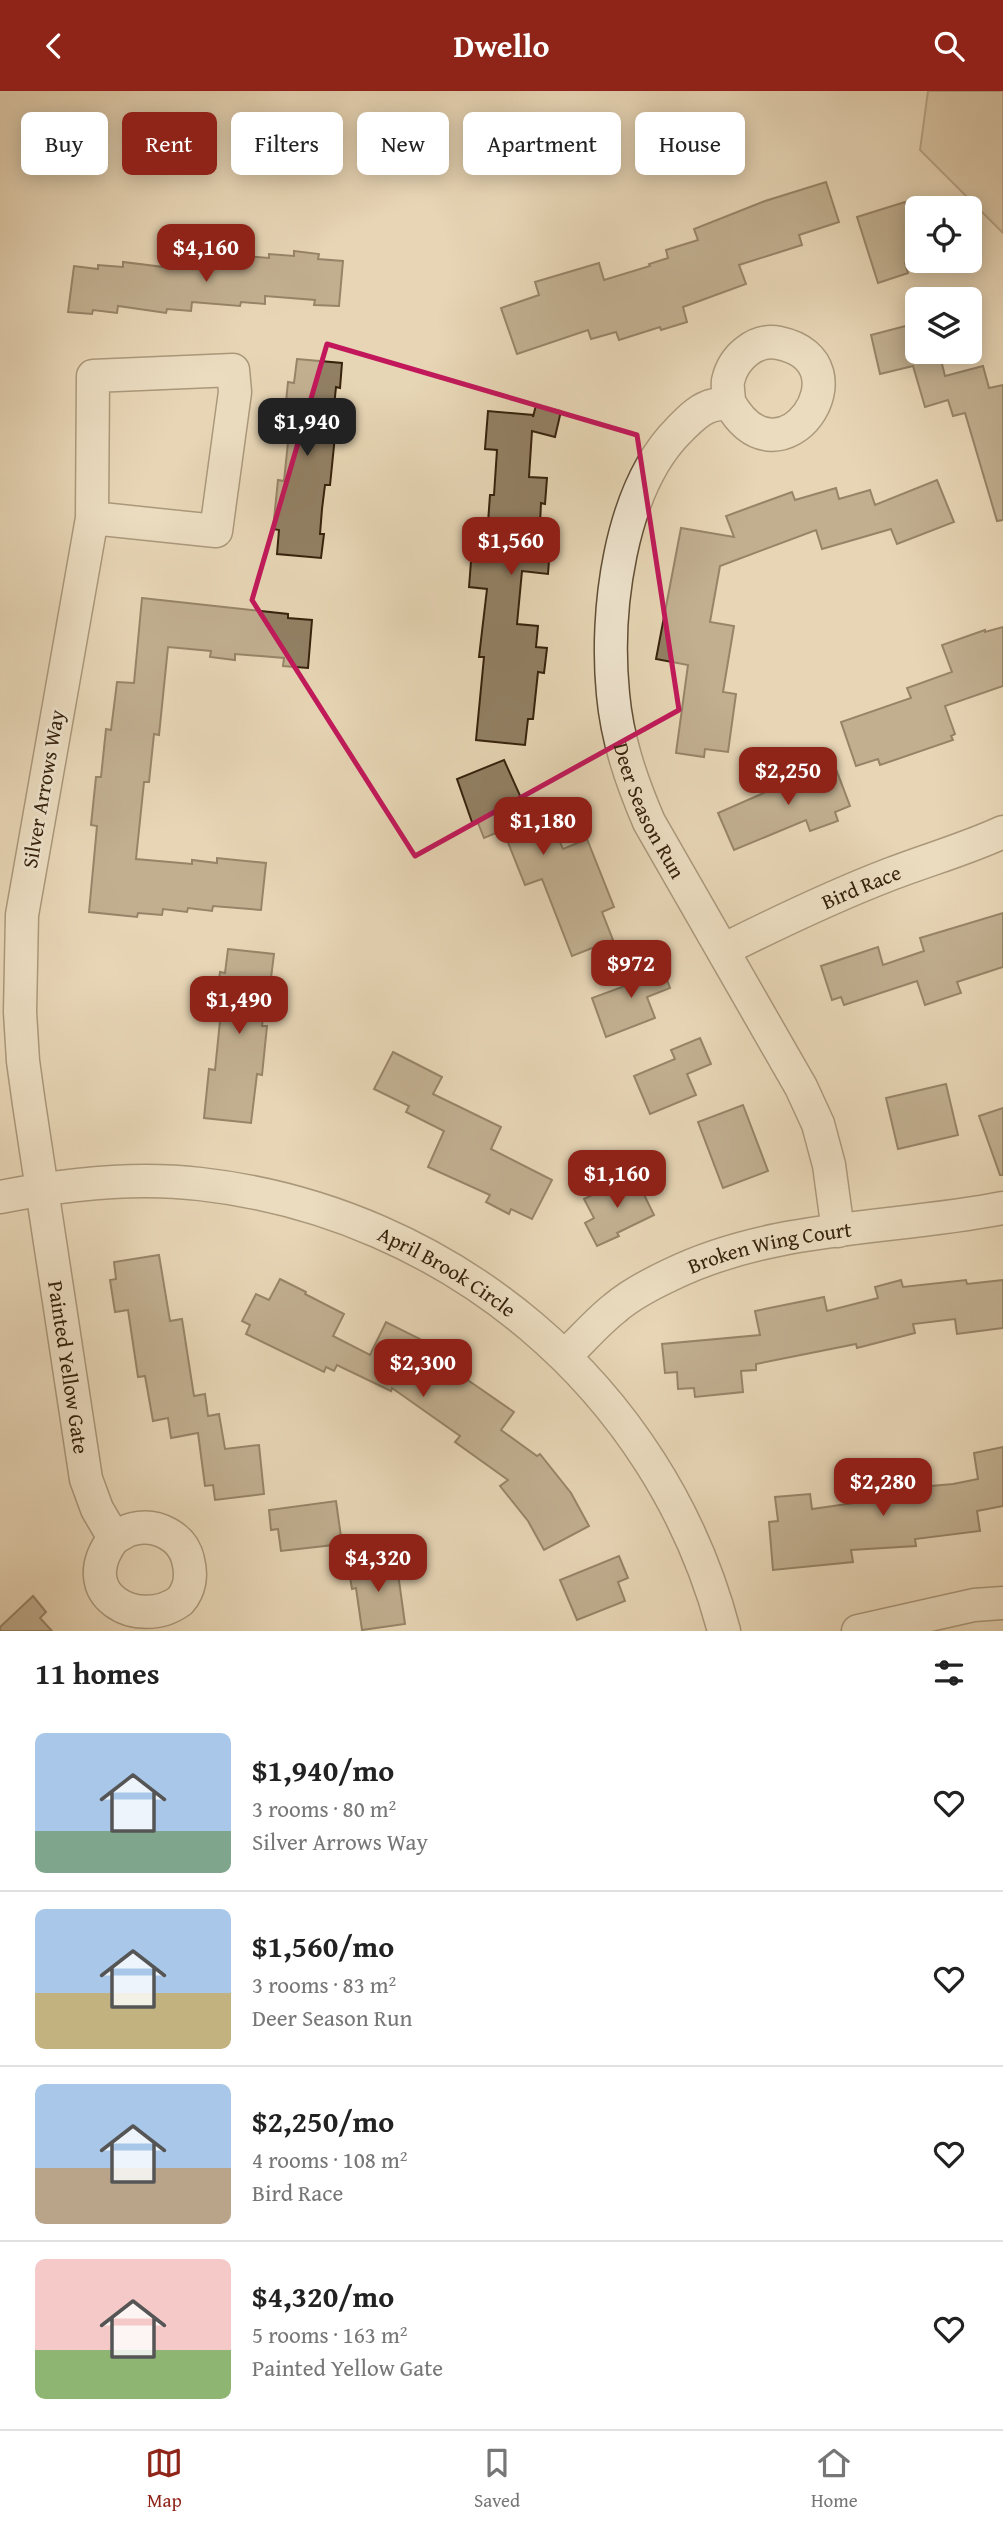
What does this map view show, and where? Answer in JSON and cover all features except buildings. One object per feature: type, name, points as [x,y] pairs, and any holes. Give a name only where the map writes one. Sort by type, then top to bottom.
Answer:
[{"type":"street","name":"Silver Arrows Way","points":[[43,1188],[23,1061],[20,977],[22,915],[92,518],[93,376],[233,370],[235,392],[216,531],[92,518]]},
{"type":"street","name":"Deer Season Run","points":[[729,402],[707,407],[690,419],[671,438],[649,471],[620,555],[612,603],[613,694],[620,739],[631,781],[649,822],[801,1087],[818,1124],[830,1165],[838,1231]]},
{"type":"street","name":"Bird Race","points":[[723,950],[814,905],[1003,832]]},
{"type":"street","name":"April Brook Circle","points":[[0,1197],[43,1188],[117,1182],[174,1182],[238,1189],[295,1201],[342,1216],[432,1257],[513,1310],[565,1356],[612,1411],[640,1448],[678,1511],[713,1588],[724,1631]]},
{"type":"street","name":"Painted Yellow Gate","points":[[43,1188],[86,1479],[97,1509],[114,1538]]},
{"type":"street","name":"Broken Wing Court","points":[[565,1356],[616,1307],[651,1284],[694,1263],[779,1238],[947,1218],[1003,1208]]},
{"type":"street","points":[[858,1631],[974,1605],[1003,1602]]},
{"type":"highlighted area","points":[[327,344],[637,435],[679,710],[415,856],[252,600]]},
{"type":"shaded area","points":[[928,91],[1003,91],[1003,233],[982,212],[982,196],[966,196],[920,150]]}]
